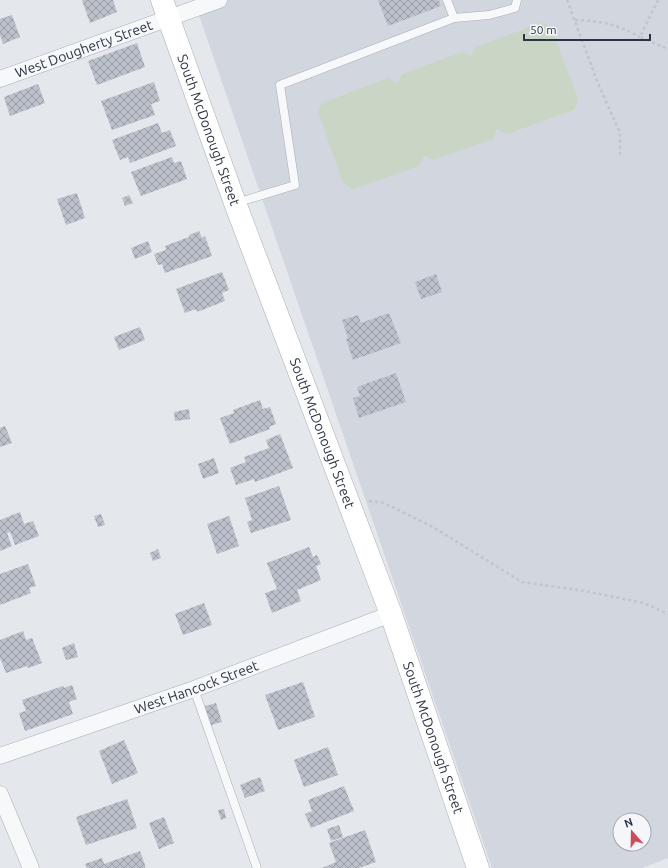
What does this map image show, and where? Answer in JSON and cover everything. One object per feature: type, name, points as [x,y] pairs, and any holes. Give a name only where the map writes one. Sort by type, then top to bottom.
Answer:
[{"type":"street","name":"West Dougherty Street","points":[[0,79],[165,9],[219,0]]},
{"type":"street","name":"South McDonough Street","points":[[165,9],[235,203],[391,614],[478,868]]},
{"type":"street","name":"West Hancock Street","points":[[0,756],[194,689],[391,614]]},
{"type":"street","points":[[0,794],[31,868]]},
{"type":"lane","points":[[447,0],[454,18]]},
{"type":"lane","points":[[235,203],[295,185],[280,85],[454,18],[489,15],[515,8],[517,0]]},
{"type":"lane","points":[[194,689],[257,868]]},
{"type":"path","points":[[567,0],[597,81],[620,132],[620,156]]},
{"type":"path","points":[[640,37],[658,0]]},
{"type":"path","points":[[575,20],[594,21],[621,27],[668,50]]},
{"type":"path","points":[[346,497],[384,503],[433,527],[522,582],[585,590],[644,603],[668,614]]},
{"type":"shaded area","points":[[193,0],[668,0],[668,858],[642,868],[492,868]]},
{"type":"green space","points":[[541,23],[551,27],[578,99],[574,110],[507,134],[497,129],[493,139],[434,160],[424,156],[419,166],[353,189],[343,183],[318,112],[322,103],[388,78],[398,83],[402,74],[462,52],[471,56],[475,47]]},
{"type":"building","points":[[82,0],[113,0],[117,12],[90,23]]},
{"type":"building","points":[[378,0],[439,0],[441,6],[388,26]]},
{"type":"building","points":[[12,15],[20,37],[3,44],[0,35],[0,19]]},
{"type":"building","points":[[137,43],[145,67],[97,85],[88,61]]},
{"type":"building","points":[[154,82],[160,101],[151,104],[155,115],[112,130],[101,101]]},
{"type":"building","points":[[38,84],[45,103],[10,116],[4,97]]},
{"type":"building","points":[[158,123],[162,133],[170,130],[176,146],[130,163],[128,157],[120,160],[112,140]]},
{"type":"building","points":[[172,157],[174,163],[181,161],[187,179],[141,196],[131,172]]},
{"type":"building","points":[[77,193],[85,218],[66,225],[57,199]]},
{"type":"building","points":[[129,195],[133,203],[125,206],[122,198]]},
{"type":"building","points":[[199,231],[202,238],[205,236],[212,256],[165,273],[162,264],[158,265],[154,254],[166,250],[165,246],[189,237],[189,235]]},
{"type":"building","points":[[148,241],[152,252],[135,259],[131,248]]},
{"type":"building","points":[[222,272],[229,290],[222,293],[225,301],[197,312],[196,309],[185,313],[176,289]]},
{"type":"building","points":[[436,274],[442,292],[421,299],[415,282]]},
{"type":"building","points":[[389,313],[401,343],[353,360],[342,320],[358,315],[361,323]]},
{"type":"building","points":[[140,327],[145,340],[119,350],[114,337]]},
{"type":"building","points":[[396,373],[406,402],[359,418],[353,398],[360,396],[357,387]]},
{"type":"building","points":[[260,400],[263,409],[270,407],[276,424],[269,427],[270,429],[230,444],[220,418],[234,413],[233,410]]},
{"type":"building","points":[[189,409],[190,419],[175,421],[174,412]]},
{"type":"building","points":[[5,426],[12,443],[0,447],[0,428]]},
{"type":"building","points":[[280,434],[293,468],[255,482],[254,479],[236,485],[230,468],[246,462],[244,457],[269,448],[266,440]]},
{"type":"building","points":[[214,458],[219,473],[203,479],[198,464]]},
{"type":"building","points":[[279,486],[291,520],[251,533],[247,522],[252,520],[245,498]]},
{"type":"building","points":[[20,512],[24,524],[33,521],[39,536],[15,545],[10,532],[7,533],[12,546],[0,551],[0,520]]},
{"type":"building","points":[[101,514],[105,525],[98,527],[94,516]]},
{"type":"building","points":[[229,516],[239,546],[217,554],[207,524]]},
{"type":"building","points":[[309,547],[313,557],[317,555],[321,564],[316,566],[321,580],[297,590],[301,601],[272,613],[265,593],[277,589],[267,563]]},
{"type":"building","points":[[158,549],[161,558],[153,561],[150,553]]},
{"type":"building","points":[[28,564],[36,586],[29,588],[31,593],[0,605],[0,574]]},
{"type":"building","points":[[204,603],[212,625],[183,635],[175,614]]},
{"type":"building","points":[[23,631],[26,640],[32,638],[42,663],[6,673],[0,658],[0,640]]},
{"type":"building","points":[[74,643],[78,657],[66,660],[62,648]]},
{"type":"building","points":[[303,682],[315,717],[278,730],[265,695]]},
{"type":"building","points":[[72,685],[77,699],[69,702],[73,714],[25,731],[19,713],[26,711],[22,700],[63,686],[64,688]]},
{"type":"building","points":[[216,703],[222,722],[211,725],[205,706]]},
{"type":"building","points":[[124,740],[138,773],[112,784],[99,751]]},
{"type":"building","points":[[328,747],[338,775],[304,787],[294,760]]},
{"type":"building","points":[[260,777],[265,791],[245,798],[240,785]]},
{"type":"building","points":[[344,786],[354,811],[311,828],[305,814],[312,811],[308,800]]},
{"type":"building","points":[[127,799],[137,828],[86,845],[76,817]]},
{"type":"building","points":[[224,809],[226,818],[221,820],[218,810]]},
{"type":"building","points":[[164,817],[174,843],[159,849],[149,823]]},
{"type":"building","points":[[339,825],[343,837],[331,841],[327,829]]},
{"type":"building","points":[[365,830],[376,862],[359,868],[322,868],[336,862],[329,843]]},
{"type":"building","points":[[140,851],[146,868],[87,868],[85,864],[102,858],[104,864]]}]
